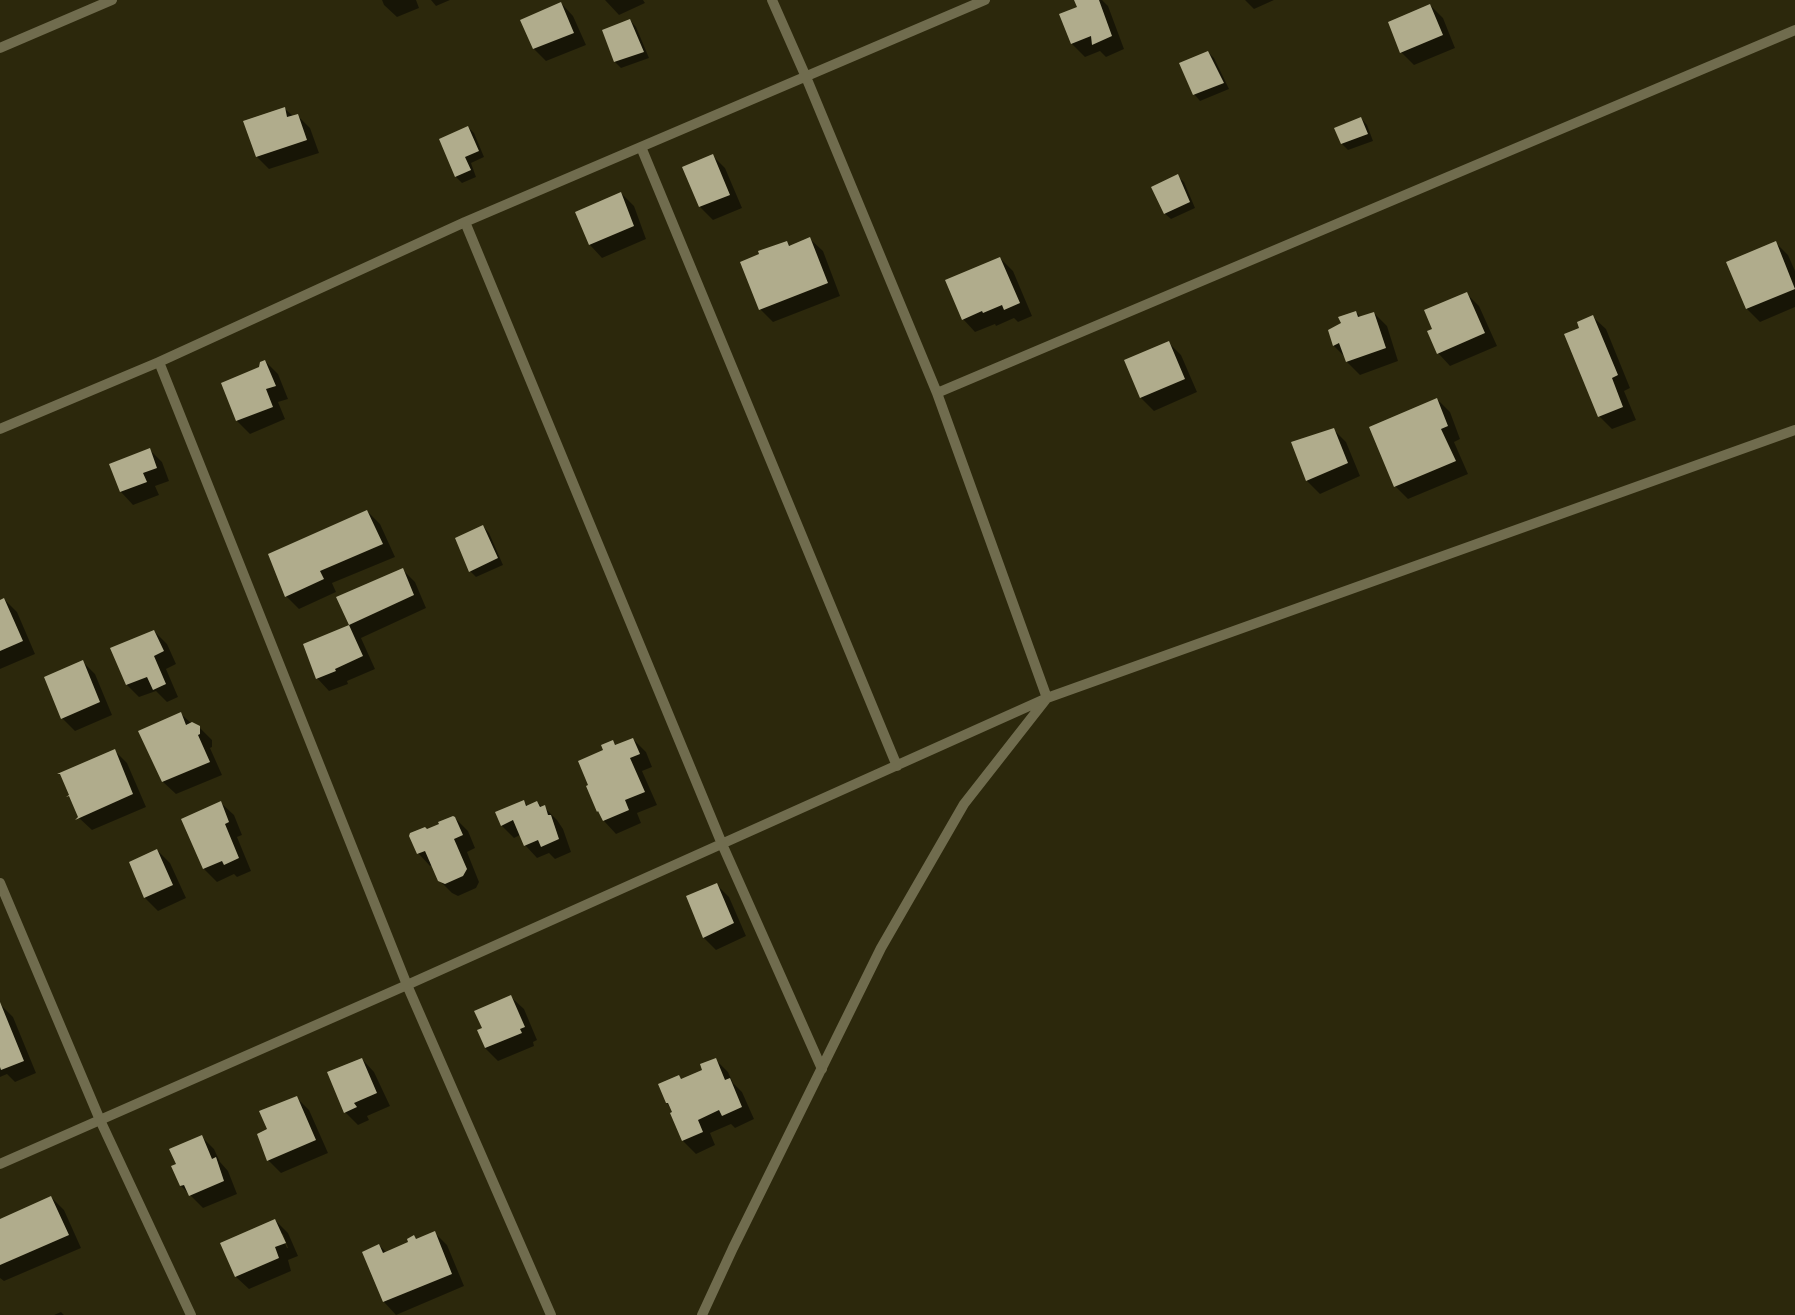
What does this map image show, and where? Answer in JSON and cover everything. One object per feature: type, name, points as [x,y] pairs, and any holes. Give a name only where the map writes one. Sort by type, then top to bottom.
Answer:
[{"type":"street","points":[[0,48],[112,0]]},
{"type":"street","points":[[772,0],[806,77],[937,393],[1047,698]]},
{"type":"street","points":[[0,429],[159,362],[465,222],[985,0]]},
{"type":"street","points":[[937,393],[1795,30]]},
{"type":"street","points":[[641,147],[897,766]]},
{"type":"street","points":[[465,222],[722,844],[822,1069]]},
{"type":"street","points":[[159,362],[407,985],[552,1315]]},
{"type":"street","points":[[0,1164],[407,985],[1047,698],[1795,430]]},
{"type":"street","points":[[702,1315],[733,1248],[881,948],[964,804],[1047,698]]},
{"type":"street","points":[[0,883],[100,1120],[191,1315]]},
{"type":"building","points":[[1074,0],[1099,0],[1112,36],[1092,45],[1091,36],[1071,44],[1059,14],[1077,7]]},
{"type":"building","points":[[561,2],[574,33],[533,49],[520,20]]},
{"type":"building","points":[[1430,4],[1443,35],[1400,53],[1388,22]]},
{"type":"building","points":[[630,19],[644,52],[614,62],[602,30]]},
{"type":"building","points":[[1208,51],[1224,83],[1193,95],[1179,63]]},
{"type":"building","points":[[285,107],[287,117],[298,114],[307,140],[256,157],[243,121]]},
{"type":"building","points":[[1361,117],[1368,134],[1341,144],[1334,128]]},
{"type":"building","points":[[468,126],[479,151],[465,157],[471,170],[455,177],[439,139]]},
{"type":"building","points":[[713,154],[730,195],[699,207],[682,167]]},
{"type":"building","points":[[1178,174],[1190,202],[1164,214],[1151,187]]},
{"type":"building","points":[[621,192],[634,226],[589,245],[575,212]]},
{"type":"building","points":[[810,237],[828,283],[759,310],[740,262],[759,254],[758,251],[787,241],[789,246]]},
{"type":"building","points":[[1776,241],[1795,289],[1746,309],[1726,262]]},
{"type":"building","points":[[1000,257],[1020,303],[1004,310],[1002,305],[983,313],[982,311],[962,320],[945,280]]},
{"type":"building","points":[[1467,292],[1485,333],[1437,354],[1427,331],[1432,329],[1424,310]]},
{"type":"building","points":[[1356,311],[1358,317],[1374,312],[1386,348],[1346,362],[1339,343],[1333,346],[1328,330],[1341,323],[1338,317]]},
{"type":"building","points":[[1593,315],[1618,375],[1612,378],[1623,407],[1598,417],[1564,334],[1579,328],[1577,322]]},
{"type":"building","points":[[1169,341],[1185,379],[1140,398],[1124,360]]},
{"type":"building","points":[[265,360],[276,386],[266,389],[273,407],[236,421],[221,383],[259,367],[260,362]]},
{"type":"building","points":[[1437,398],[1448,426],[1441,429],[1456,461],[1394,487],[1369,427]]},
{"type":"building","points":[[1334,428],[1348,463],[1306,481],[1291,442]]},
{"type":"building","points":[[150,448],[157,468],[143,473],[147,482],[120,492],[109,464]]},
{"type":"building","points":[[367,510],[383,544],[320,571],[324,579],[285,597],[268,554]]},
{"type":"building","points":[[483,525],[498,558],[469,572],[455,538]]},
{"type":"building","points":[[403,568],[414,595],[349,625],[336,597]]},
{"type":"building","points":[[4,598],[23,641],[0,651],[0,600]]},
{"type":"building","points":[[349,625],[363,656],[335,669],[336,671],[316,679],[303,644]]},
{"type":"building","points":[[154,630],[164,651],[154,656],[166,684],[153,690],[147,677],[126,685],[110,648]]},
{"type":"building","points":[[83,660],[100,702],[61,719],[44,677]]},
{"type":"building","points":[[181,712],[186,725],[192,722],[200,726],[200,734],[198,735],[210,762],[162,782],[138,731]]},
{"type":"building","points":[[633,738],[640,754],[630,758],[645,792],[625,800],[629,810],[603,821],[598,811],[597,812],[586,786],[588,785],[578,761],[603,750],[601,745],[613,740],[615,745]]},
{"type":"building","points":[[115,749],[133,794],[75,820],[78,817],[69,796],[66,797],[69,795],[60,774],[57,774]]},
{"type":"building","points":[[524,800],[526,806],[537,801],[540,807],[545,805],[548,815],[551,815],[559,839],[541,847],[538,840],[524,846],[513,820],[501,826],[495,812]]},
{"type":"building","points":[[221,801],[229,822],[225,824],[239,858],[224,865],[222,861],[203,869],[181,819]]},
{"type":"building","points":[[453,816],[455,817],[463,835],[454,839],[467,869],[463,876],[445,884],[438,881],[425,851],[417,854],[409,836],[410,833],[425,827],[427,829],[439,824],[438,822]]},
{"type":"building","points":[[157,849],[173,885],[144,898],[129,862]]},
{"type":"building","points":[[717,883],[734,923],[703,938],[686,896]]},
{"type":"building","points":[[511,995],[525,1027],[520,1029],[522,1033],[485,1048],[477,1030],[482,1028],[474,1011]]},
{"type":"building","points":[[0,1002],[24,1061],[1,1070],[0,1067]]},
{"type":"building","points":[[362,1058],[377,1093],[354,1103],[357,1107],[344,1113],[327,1072]]},
{"type":"building","points":[[716,1058],[725,1080],[730,1078],[742,1107],[722,1116],[719,1110],[698,1120],[703,1132],[682,1141],[670,1113],[672,1112],[668,1103],[666,1103],[658,1084],[679,1075],[681,1079],[702,1070],[700,1064]]},
{"type":"building","points":[[297,1096],[316,1140],[267,1161],[257,1134],[267,1129],[259,1111]]},
{"type":"building","points":[[202,1135],[212,1159],[216,1157],[224,1181],[189,1196],[184,1185],[180,1186],[171,1166],[176,1164],[169,1149]]},
{"type":"building","points":[[51,1196],[69,1235],[0,1265],[0,1219]]},
{"type":"building","points":[[275,1219],[286,1243],[275,1247],[279,1258],[235,1277],[220,1243]]},
{"type":"building","points":[[435,1231],[452,1274],[383,1302],[362,1252],[379,1244],[383,1253],[408,1242],[407,1239],[414,1235],[416,1239]]}]
